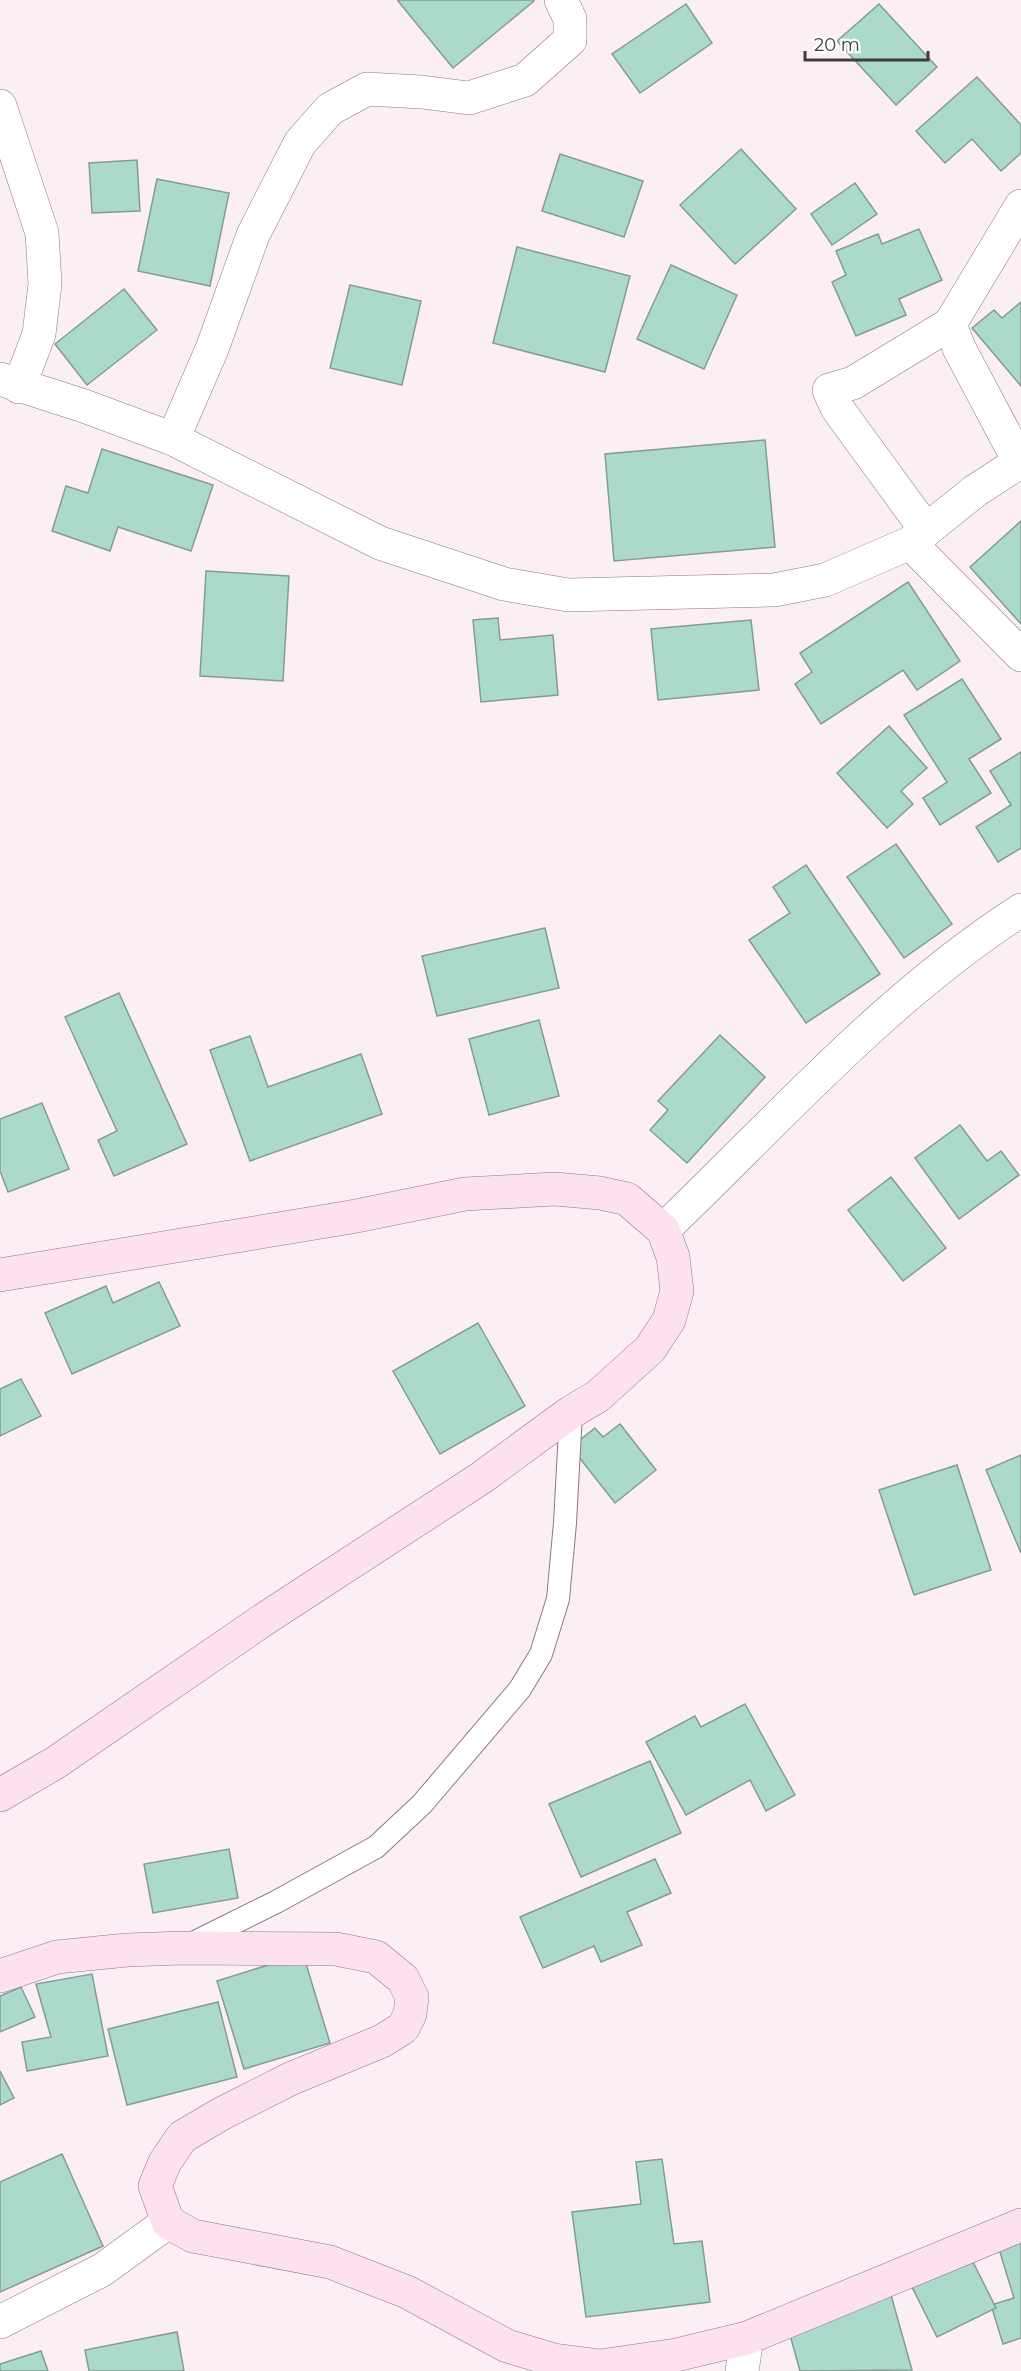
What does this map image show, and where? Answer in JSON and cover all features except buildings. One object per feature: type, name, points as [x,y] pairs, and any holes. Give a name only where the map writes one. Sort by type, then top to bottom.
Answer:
[{"type":"main road","points":[[0,1275],[329,1221],[465,1194],[555,1189],[600,1193],[627,1199],[663,1230],[673,1257],[677,1291],[669,1320],[650,1349],[598,1396],[571,1412],[481,1478],[266,1618],[55,1763],[0,1794]]},
{"type":"main road","points":[[0,1976],[57,1957],[182,1948],[336,1949],[376,1957],[403,1979],[412,1997],[410,2014],[403,2028],[382,2040],[290,2079],[182,2136],[165,2162],[155,2186],[168,2222],[193,2236],[330,2262],[407,2292],[507,2346],[554,2360],[600,2366],[676,2355],[747,2338],[1021,2225]]},
{"type":"street","points":[[173,439],[212,349],[253,235],[300,143],[322,117],[330,109],[367,89],[421,92],[469,99],[525,80],[570,40],[570,19],[561,0]]},
{"type":"street","points":[[0,106],[42,233],[45,285],[39,334],[10,383],[84,406],[173,439],[380,543],[504,584],[568,595],[774,590],[825,580],[918,536],[975,491],[1020,461],[959,348],[950,324]]},
{"type":"street","points":[[1021,206],[950,324],[853,383],[829,390],[837,408],[918,536],[1021,655]]},
{"type":"street","points":[[663,1230],[795,1100],[913,990],[1021,910]]},
{"type":"street","points":[[0,2322],[102,2270],[168,2222]]},
{"type":"street","points":[[742,2371],[747,2338]]},
{"type":"lane","points":[[182,1948],[276,1902],[376,1847],[422,1804],[520,1689],[541,1654],[558,1599],[571,1412]]}]
